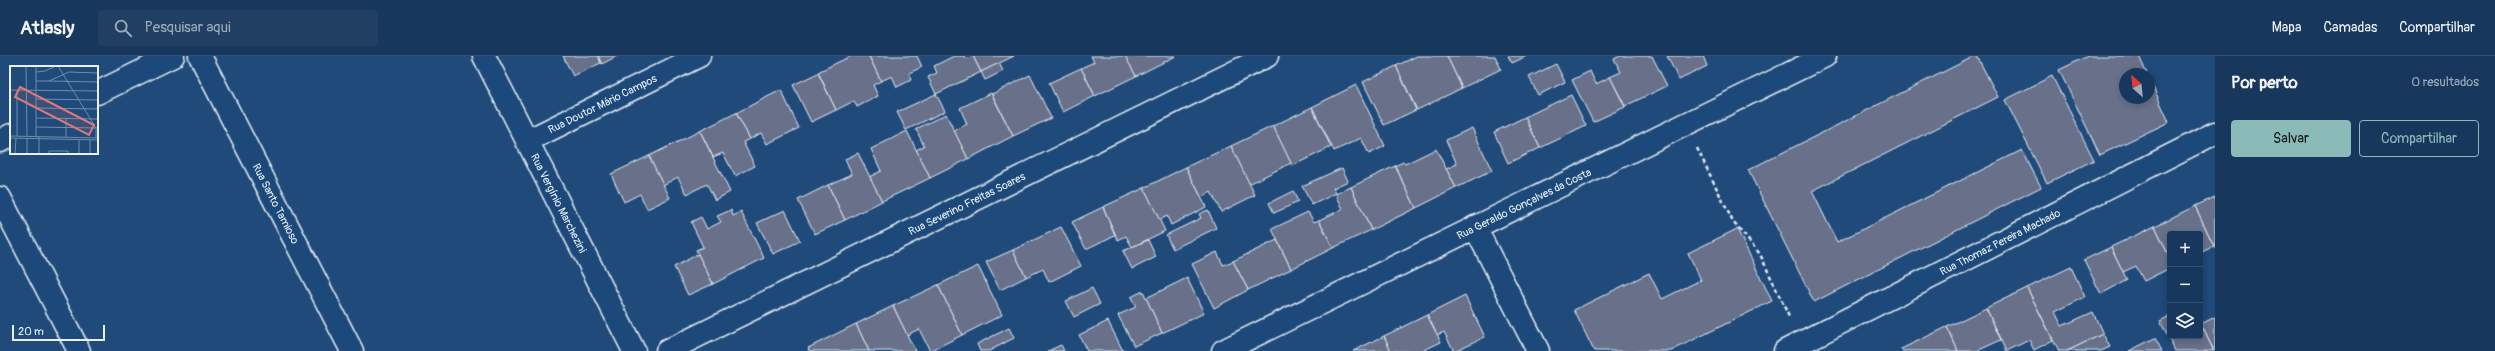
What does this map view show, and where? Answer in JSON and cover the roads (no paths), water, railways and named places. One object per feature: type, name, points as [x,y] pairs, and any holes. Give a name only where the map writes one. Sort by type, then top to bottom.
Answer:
[{"type":"street","points":[[98,93],[172,56]]},
{"type":"street","name":"Rua Santo Tamioso","points":[[200,56],[352,351]]},
{"type":"street","name":"Rua Vergínio Marchezini","points":[[484,56],[634,351]]},
{"type":"street","name":"Rua Doutor Mário Campos","points":[[527,141],[699,56]]},
{"type":"street","name":"Rua Severino Freitas Soares","points":[[667,351],[1267,56]]},
{"type":"street","name":"Rua Geraldo Gonçalves da Costa","points":[[1223,351],[1825,56]]},
{"type":"street","name":"Rua Thomaz Pereira Machado","points":[[1793,347],[2215,133]]},
{"type":"street","points":[[0,141],[10,136]]},
{"type":"street","points":[[0,198],[79,351]]},
{"type":"street","points":[[1475,227],[1538,351]]}]
